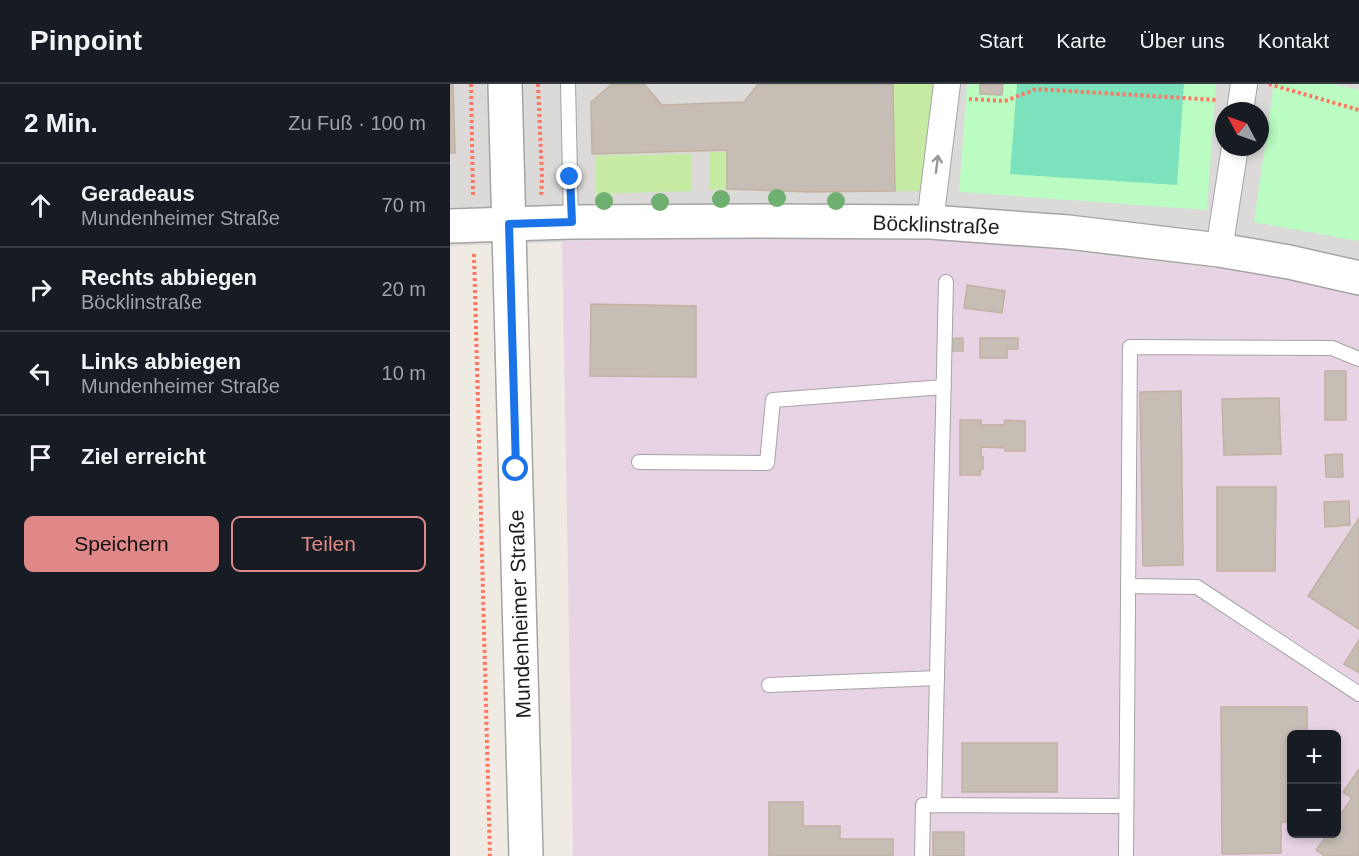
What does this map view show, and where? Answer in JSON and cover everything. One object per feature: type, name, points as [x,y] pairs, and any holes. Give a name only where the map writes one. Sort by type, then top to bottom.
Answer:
[{"type":"street","name":"Mundenheimer Straße","points":[[505,84],[526,856]]},
{"type":"street","points":[[930,222],[946,91]]},
{"type":"street","points":[[1220,250],[1234,156]]},
{"type":"street","name":"Böcklinstraße","points":[[462,226],[572,222],[930,222],[1068,232],[1220,250],[1289,262],[1359,278]]},
{"type":"lane","points":[[568,84],[572,222]]},
{"type":"lane","points":[[934,805],[946,282]]},
{"type":"lane","points":[[1126,856],[1130,347],[1332,348],[1359,359]]},
{"type":"lane","points":[[639,462],[766,463],[773,400],[944,387]]},
{"type":"lane","points":[[1128,586],[1197,587],[1359,694]]},
{"type":"lane","points":[[769,685],[937,678]]},
{"type":"lane","points":[[922,856],[923,805],[1126,806]]},
{"type":"path","points":[[471,84],[462,226],[490,856]]},
{"type":"path","points":[[538,84],[542,178]]},
{"type":"path","points":[[1268,84],[1359,110]]},
{"type":"path","points":[[946,91],[1005,101],[1036,89],[1242,99]]},
{"type":"shaded area","points":[[450,84],[1359,84],[1359,285],[847,226],[450,246]]},
{"type":"shaded area","points":[[847,226],[1359,285],[1359,856],[573,856],[562,242]]},
{"type":"green space","points":[[893,84],[933,84],[921,191],[895,191]]},
{"type":"green space","points":[[967,84],[1216,84],[1207,210],[959,192]]},
{"type":"green space","points":[[1017,84],[1184,84],[1177,185],[1010,174]]},
{"type":"green space","points":[[1274,84],[1332,84],[1359,90],[1359,241],[1254,222],[1264,156],[1269,156],[1269,118]]},
{"type":"green space","points":[[709,152],[727,152],[727,189],[709,190]]},
{"type":"green space","points":[[691,154],[692,191],[596,194],[595,156]]},
{"type":"building","points":[[450,84],[453,84],[455,153],[450,153]]},
{"type":"building","points":[[612,84],[644,84],[662,105],[744,102],[758,84],[893,84],[895,191],[809,192],[727,189],[727,150],[592,154],[591,102]]},
{"type":"building","points":[[980,84],[1003,84],[1002,95],[980,94]]},
{"type":"building","points":[[967,285],[1005,291],[1002,313],[964,308]]},
{"type":"building","points":[[591,304],[696,306],[696,377],[590,376]]},
{"type":"building","points":[[963,338],[963,351],[950,351],[950,339]]},
{"type":"building","points":[[980,338],[1018,338],[1018,349],[1007,349],[1007,358],[980,358]]},
{"type":"building","points":[[1325,371],[1346,371],[1346,420],[1325,420]]},
{"type":"building","points":[[1181,391],[1183,565],[1143,566],[1140,392]]},
{"type":"building","points":[[1279,398],[1281,454],[1224,455],[1222,399]]},
{"type":"building","points":[[960,420],[981,420],[981,425],[1004,425],[1005,420],[1025,421],[1025,451],[1005,451],[1005,448],[981,447],[983,469],[980,475],[960,475]]},
{"type":"building","points":[[1342,454],[1343,477],[1326,477],[1325,455]]},
{"type":"building","points":[[1217,487],[1276,487],[1275,571],[1217,571]]},
{"type":"building","points":[[1349,501],[1350,525],[1325,527],[1324,502]]},
{"type":"building","points":[[1359,518],[1359,629],[1308,596]]},
{"type":"building","points":[[1359,640],[1359,673],[1344,664]]},
{"type":"building","points":[[1221,707],[1307,707],[1307,730],[1287,730],[1287,822],[1281,822],[1281,853],[1222,854]]},
{"type":"building","points":[[962,743],[1057,743],[1057,792],[962,792]]},
{"type":"building","points":[[1359,769],[1359,856],[1325,856],[1316,850],[1325,838],[1341,838],[1341,814],[1352,798],[1343,792]]},
{"type":"building","points":[[769,802],[803,802],[803,826],[840,826],[840,839],[893,839],[893,856],[769,856]]},
{"type":"building","points":[[933,832],[964,832],[964,856],[933,856]]},
{"type":"route","points":[[516,469],[509,224],[572,222],[570,177]]}]
